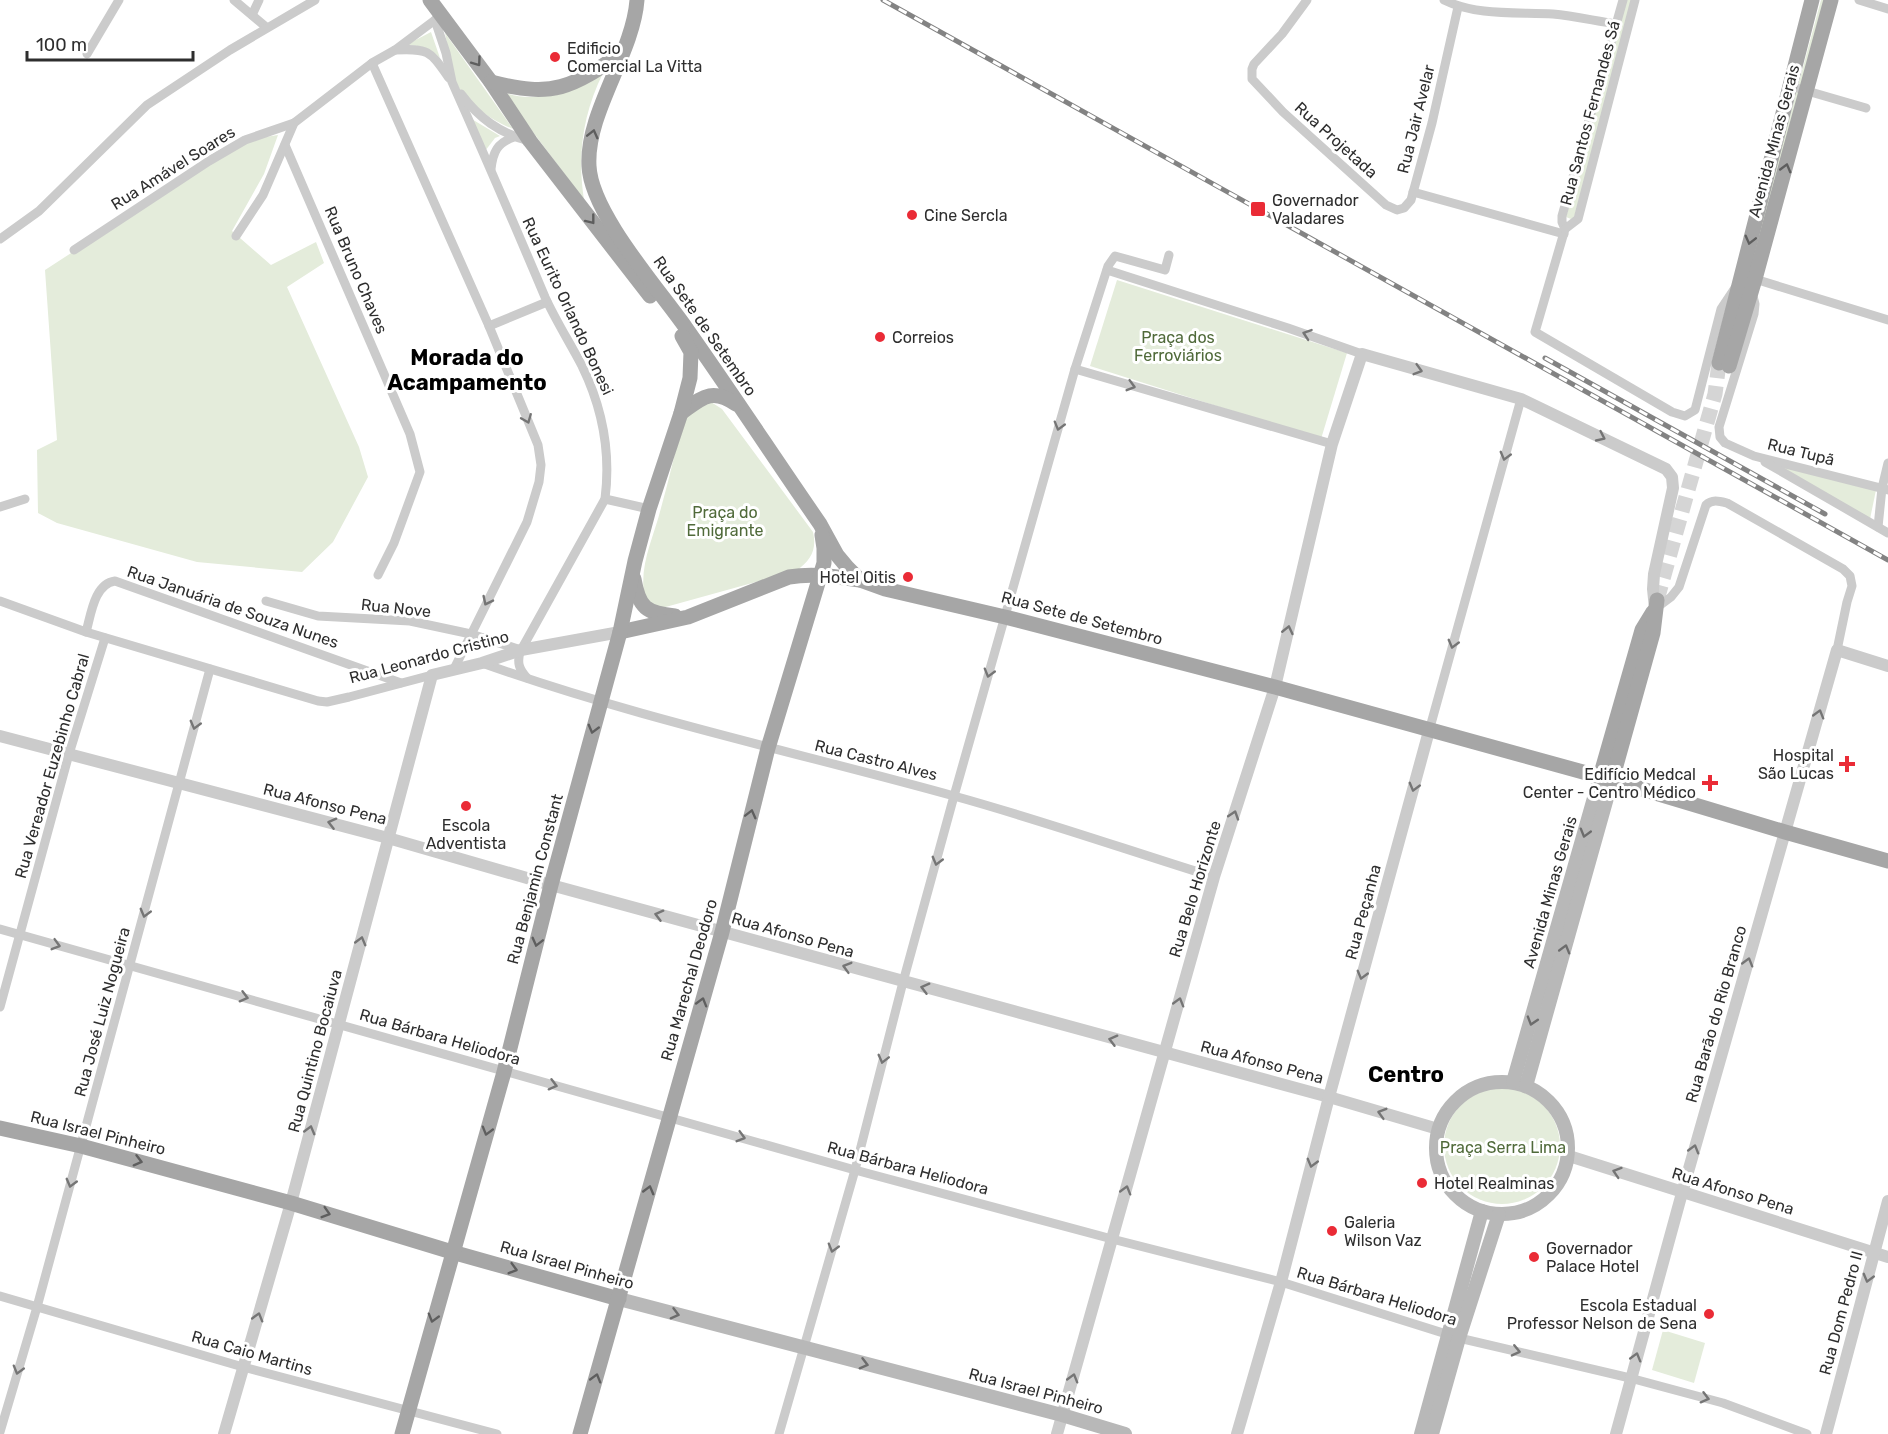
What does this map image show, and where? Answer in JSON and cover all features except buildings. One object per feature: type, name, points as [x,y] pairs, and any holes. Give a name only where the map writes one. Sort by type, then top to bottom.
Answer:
[{"type":"main road","name":"Rua Sete de Setembro","points":[[430,0],[438,18],[491,82],[530,141],[680,334]]},
{"type":"main road","name":"Rua Sete de Setembro","points":[[637,0],[636,12],[591,143],[589,167],[593,187],[608,219],[740,406],[820,524],[837,555],[860,580],[885,589],[1005,617],[1275,687],[1606,778],[1888,861]]},
{"type":"main road","name":"Avenida Minas Gerais","points":[[1749,284],[1790,86],[1812,0]]},
{"type":"main road","name":"Avenida Minas Gerais","points":[[1724,365],[1807,90],[1831,0]]},
{"type":"main road","points":[[491,82],[532,90],[558,88],[589,76],[622,53]]},
{"type":"main road","name":"Rua Benjamin Constant","points":[[402,1434],[504,1071],[551,885],[620,632],[649,509],[681,413],[690,378],[692,361],[690,348],[680,334]]},
{"type":"main road","points":[[681,413],[712,394],[729,399],[740,406]]},
{"type":"main road","points":[[820,524],[824,548],[824,563],[820,574],[860,580]]},
{"type":"main road","points":[[635,561],[634,579],[643,606],[658,614],[688,617]]},
{"type":"main road","name":"Rua Leonardo Cristino","points":[[620,632],[688,617],[789,578],[820,574]]},
{"type":"main road","name":"Rua Marechal Deodoro","points":[[580,1434],[722,932],[768,748],[820,574]]},
{"type":"main road","name":"Avenida Minas Gerais","points":[[1520,1084],[1606,778],[1653,633],[1656,604]]},
{"type":"main road","points":[[1490,1082],[1520,1084],[1545,1097],[1559,1114],[1568,1134],[1569,1156],[1563,1176],[1552,1192],[1537,1205],[1519,1213],[1499,1214],[1482,1211],[1467,1204],[1454,1193],[1444,1179],[1437,1155],[1438,1129],[1457,1098],[1473,1088],[1490,1082]]},
{"type":"main road","name":"Rua Israel Pinheiro","points":[[0,1128],[81,1146],[291,1203],[452,1252],[619,1299],[1062,1415],[1125,1434]]},
{"type":"main road","points":[[1432,1434],[1482,1211]]},
{"type":"main road","points":[[1421,1434],[1499,1214]]},
{"type":"street","points":[[87,54],[119,0]]},
{"type":"street","points":[[234,0],[266,27]]},
{"type":"street","points":[[252,15],[259,0]]},
{"type":"street","points":[[0,239],[24,224],[39,211],[147,105],[266,27],[315,0]]},
{"type":"street","name":"Rua Projetada","points":[[1307,0],[1282,34],[1254,64],[1251,75],[1257,86],[1386,205],[1397,210],[1404,208],[1411,201],[1413,192]]},
{"type":"street","points":[[1444,0],[1458,7],[1495,12],[1566,16],[1617,24]]},
{"type":"street","name":"Rua Santos Fernandes Sá","points":[[1623,0],[1562,216],[1564,231],[1534,332],[1672,412],[1682,416],[1692,414]]},
{"type":"street","name":"Rua Santos Fernandes Sá","points":[[1564,231],[1578,219],[1635,0]]},
{"type":"street","points":[[1859,0],[1888,9]]},
{"type":"street","name":"Rua Jair Avelar","points":[[1458,7],[1432,123],[1413,192],[1564,231]]},
{"type":"street","name":"Rua Amável Soares","points":[[74,250],[236,145],[262,133],[294,123],[372,63],[395,50],[438,18]]},
{"type":"street","name":"Rua Eurito Orlando Bonesi","points":[[438,18],[452,82],[547,302],[583,368],[598,404],[606,437],[608,478],[605,500],[521,650]]},
{"type":"street","name":"Rua Eurito Orlando Bonesi","points":[[395,50],[413,49],[429,53],[478,115],[513,137],[530,141]]},
{"type":"street","points":[[372,63],[489,326],[538,445],[541,465],[539,482],[526,522],[454,669]]},
{"type":"street","points":[[1790,86],[1866,108]]},
{"type":"street","points":[[236,236],[263,195],[294,123]]},
{"type":"street","points":[[491,171],[492,158],[498,145],[513,137]]},
{"type":"street","name":"Rua Bruno Chaves","points":[[285,145],[410,434],[420,472],[394,543],[378,575]]},
{"type":"street","points":[[779,1434],[855,1170],[954,796],[1075,369],[1107,270],[1115,256],[1165,270],[1169,255]]},
{"type":"street","points":[[1107,270],[1362,354],[1521,399]]},
{"type":"street","points":[[1749,284],[1888,320]]},
{"type":"street","name":"Avenida Minas Gerais","points":[[1692,414],[1705,376],[1721,309],[1749,284],[1755,304],[1754,314],[1719,427]]},
{"type":"street","points":[[489,326],[547,302]]},
{"type":"street","name":"Rua Belo Horizonte","points":[[1057,1434],[1214,877],[1275,687],[1332,444],[1362,354]]},
{"type":"street","points":[[1075,369],[1332,444]]},
{"type":"street","name":"Avenida Minas Gerais","points":[[1521,399],[1666,469],[1672,477],[1672,488],[1653,582],[1656,604]]},
{"type":"street","name":"Rua Peçanha","points":[[1237,1434],[1281,1281],[1329,1097],[1521,399]]},
{"type":"street","name":"Rua Tupã","points":[[1719,427],[1720,437],[1725,443],[1754,456],[1885,489]]},
{"type":"street","points":[[1754,456],[1888,533]]},
{"type":"street","points":[[1878,527],[1888,463]]},
{"type":"street","points":[[0,507],[25,499]]},
{"type":"street","points":[[605,500],[649,509]]},
{"type":"street","name":"Rua Barão do Rio Branco","points":[[1616,1434],[1682,1193],[1837,650],[1853,581],[1843,569],[1727,503],[1711,501],[1704,508],[1679,587],[1671,597],[1656,604]]},
{"type":"street","name":"Rua Januária de Souza Nunes","points":[[86,632],[99,591],[106,583],[115,581],[401,683]]},
{"type":"street","name":"Rua Leonardo Cristino","points":[[0,601],[105,638],[301,697],[327,702],[482,663],[521,650],[620,632]]},
{"type":"street","name":"Rua Nove","points":[[266,601],[318,616],[410,621],[471,634],[521,650]]},
{"type":"street","name":"Rua Vereador Euzebinho Cabral","points":[[0,1007],[69,754],[105,638]]},
{"type":"street","points":[[521,650],[518,660],[519,668],[529,680]]},
{"type":"street","points":[[1837,650],[1888,666]]},
{"type":"street","name":"Rua Castro Alves","points":[[482,663],[600,702],[954,796],[1214,877]]},
{"type":"street","name":"Rua José Luiz Nogueira","points":[[0,1432],[37,1307],[210,669]]},
{"type":"street","name":"Rua Quintino Bocaiuva","points":[[224,1434],[291,1203],[432,675]]},
{"type":"street","name":"Rua Afonso Pena","points":[[0,736],[388,838],[1438,1129]]},
{"type":"street","name":"Rua Bárbara Heliodora","points":[[0,929],[855,1170],[1112,1239],[1281,1281],[1454,1336],[1723,1403],[1808,1434]]},
{"type":"street","name":"Rua Afonso Pena","points":[[1569,1156],[1888,1257]]},
{"type":"street","name":"Rua Dom Pedro II","points":[[1826,1434],[1888,1201]]},
{"type":"street","name":"Rua Caio Martins","points":[[0,1296],[243,1367],[497,1434]]},
{"type":"green space","points":[[1625,0],[1633,0],[1574,218],[1571,219],[1566,217]]},
{"type":"green space","points":[[1821,0],[1826,0],[1747,289],[1744,287]]},
{"type":"green space","points":[[431,32],[440,58],[424,48],[406,45]]},
{"type":"green space","points":[[445,33],[513,129],[480,110],[459,88],[451,69]]},
{"type":"green space","points":[[603,73],[586,119],[583,135],[581,167],[584,200],[503,92],[517,96],[542,96],[566,89]]},
{"type":"green space","points":[[470,118],[500,136],[495,138],[485,151]]},
{"type":"green space","points":[[278,135],[264,174],[232,231],[271,265],[316,242],[324,263],[287,287],[359,447],[368,477],[333,542],[302,572],[197,562],[57,523],[38,513],[37,450],[57,440],[45,270],[245,140]]},
{"type":"green space","name":"Praça dos Ferroviários","points":[[1117,280],[1347,353],[1321,439],[1090,366]]},
{"type":"green space","name":"Praça do Emigrante","points":[[711,402],[722,409],[813,532],[812,554],[796,571],[656,608],[645,600],[643,588],[647,553],[683,422],[689,411]]},
{"type":"green space","points":[[1771,463],[1876,490],[1870,519]]},
{"type":"green space","name":"Praça Serra Lima","points":[[1502,1088],[1524,1093],[1543,1105],[1555,1124],[1560,1146],[1555,1168],[1543,1187],[1524,1199],[1502,1204],[1480,1199],[1461,1187],[1449,1168],[1444,1146],[1449,1124],[1461,1105],[1480,1093]]},
{"type":"green space","points":[[1663,1330],[1705,1343],[1694,1383],[1652,1370]]},
{"type":"tunnel","points":[[1657,600],[1715,394],[1719,363]]},
{"type":"railway","points":[[883,0],[1888,560]]},
{"type":"railway","points":[[1545,358],[1825,514]]},
{"type":"place","name":"Edificio Comercial La Vitta","points":[[555,57]]},
{"type":"place","name":"Governador Valadares","points":[[1258,209]]},
{"type":"place","name":"Cine Sercla","points":[[912,215]]},
{"type":"place","name":"Correios","points":[[880,337]]},
{"type":"place","name":"Hotel Oitis","points":[[908,577]]},
{"type":"place","name":"Hospital São Lucas","points":[[1847,764]]},
{"type":"place","name":"Edifício Medcal Center - Centro Médico","points":[[1710,783]]},
{"type":"place","name":"Escola Adventista","points":[[466,806]]},
{"type":"place","name":"Hotel Realminas","points":[[1422,1183]]},
{"type":"place","name":"Galeria Wilson Vaz","points":[[1332,1231]]},
{"type":"place","name":"Governador Palace Hotel","points":[[1534,1257]]},
{"type":"place","name":"Escola Estadual Professor Nelson de Sena","points":[[1709,1314]]},
{"type":"district","name":"Morada do Acampamento","points":[[467,370]]},
{"type":"district","name":"Centro","points":[[1406,1074]]}]
